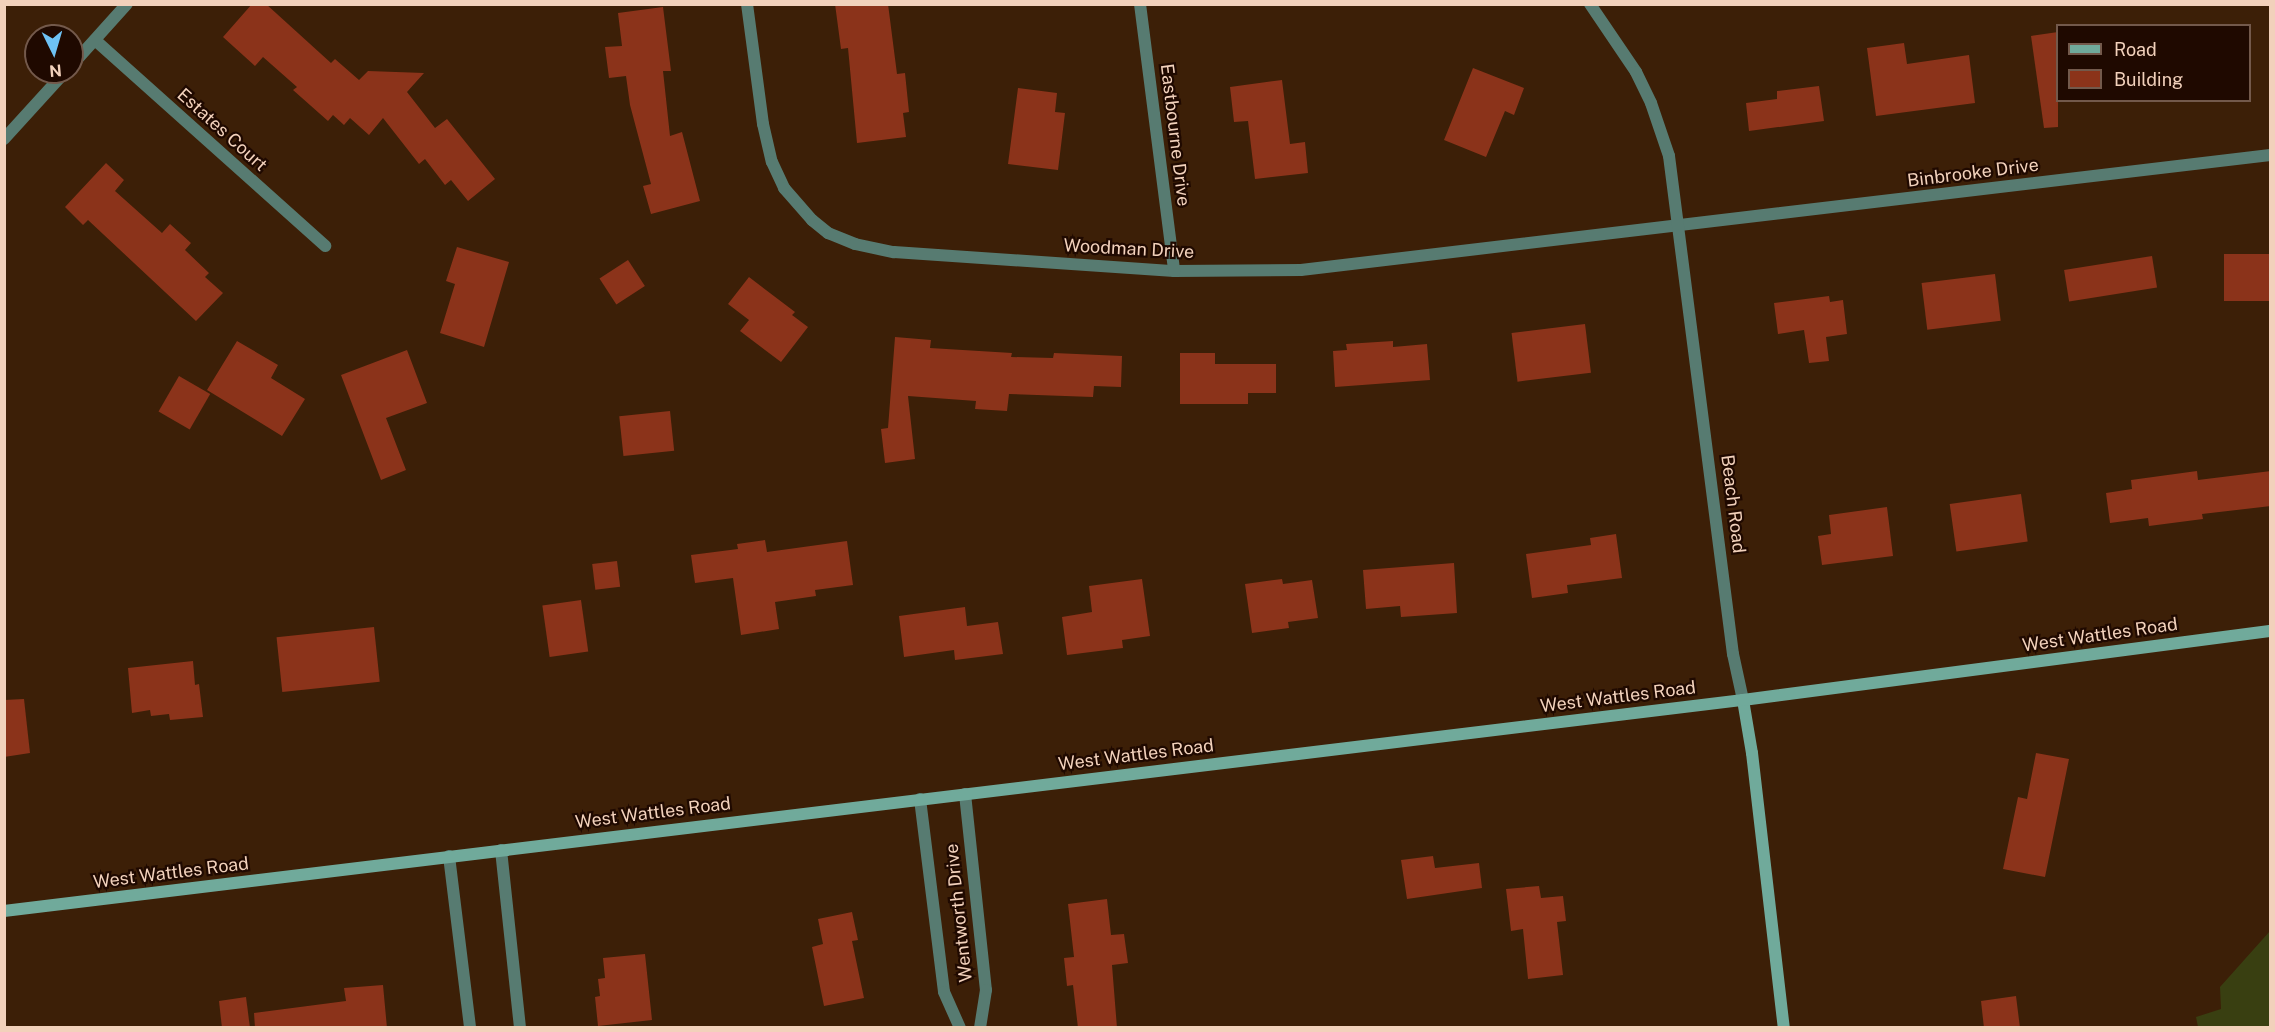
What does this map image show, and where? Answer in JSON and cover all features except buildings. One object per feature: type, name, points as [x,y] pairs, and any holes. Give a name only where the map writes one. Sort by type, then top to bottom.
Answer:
[{"type":"street","points":[[84,52],[127,4]]},
{"type":"street","name":"Woodman Drive","points":[[747,4],[763,124],[772,162],[784,188],[812,220],[828,233],[855,244],[894,252],[1174,271],[1301,270],[1680,227]]},
{"type":"street","name":"Eastbourne Drive","points":[[1140,4],[1174,271]]},
{"type":"street","name":"Beach Road","points":[[1590,4],[1636,72],[1652,103],[1669,156],[1680,227],[1733,654],[1752,753],[1784,1028]]},
{"type":"street","name":"Estates Court","points":[[95,40],[326,246]]},
{"type":"street","points":[[4,139],[54,84]]},
{"type":"street","name":"Binbrooke Drive","points":[[1680,227],[2271,155]]},
{"type":"street","name":"West Wattles Road","points":[[4,911],[1743,700],[2271,631]]},
{"type":"street","name":"Wentworth Drive","points":[[965,794],[986,990],[980,1028]]},
{"type":"street","name":"Wentworth Drive","points":[[920,799],[944,992],[960,1028]]},
{"type":"street","points":[[501,850],[520,1028]]},
{"type":"street","points":[[449,856],[470,1028]]},
{"type":"green space","points":[[2270,931],[2270,1027],[2198,1027],[2196,1017],[2221,1009],[2220,987]]}]
